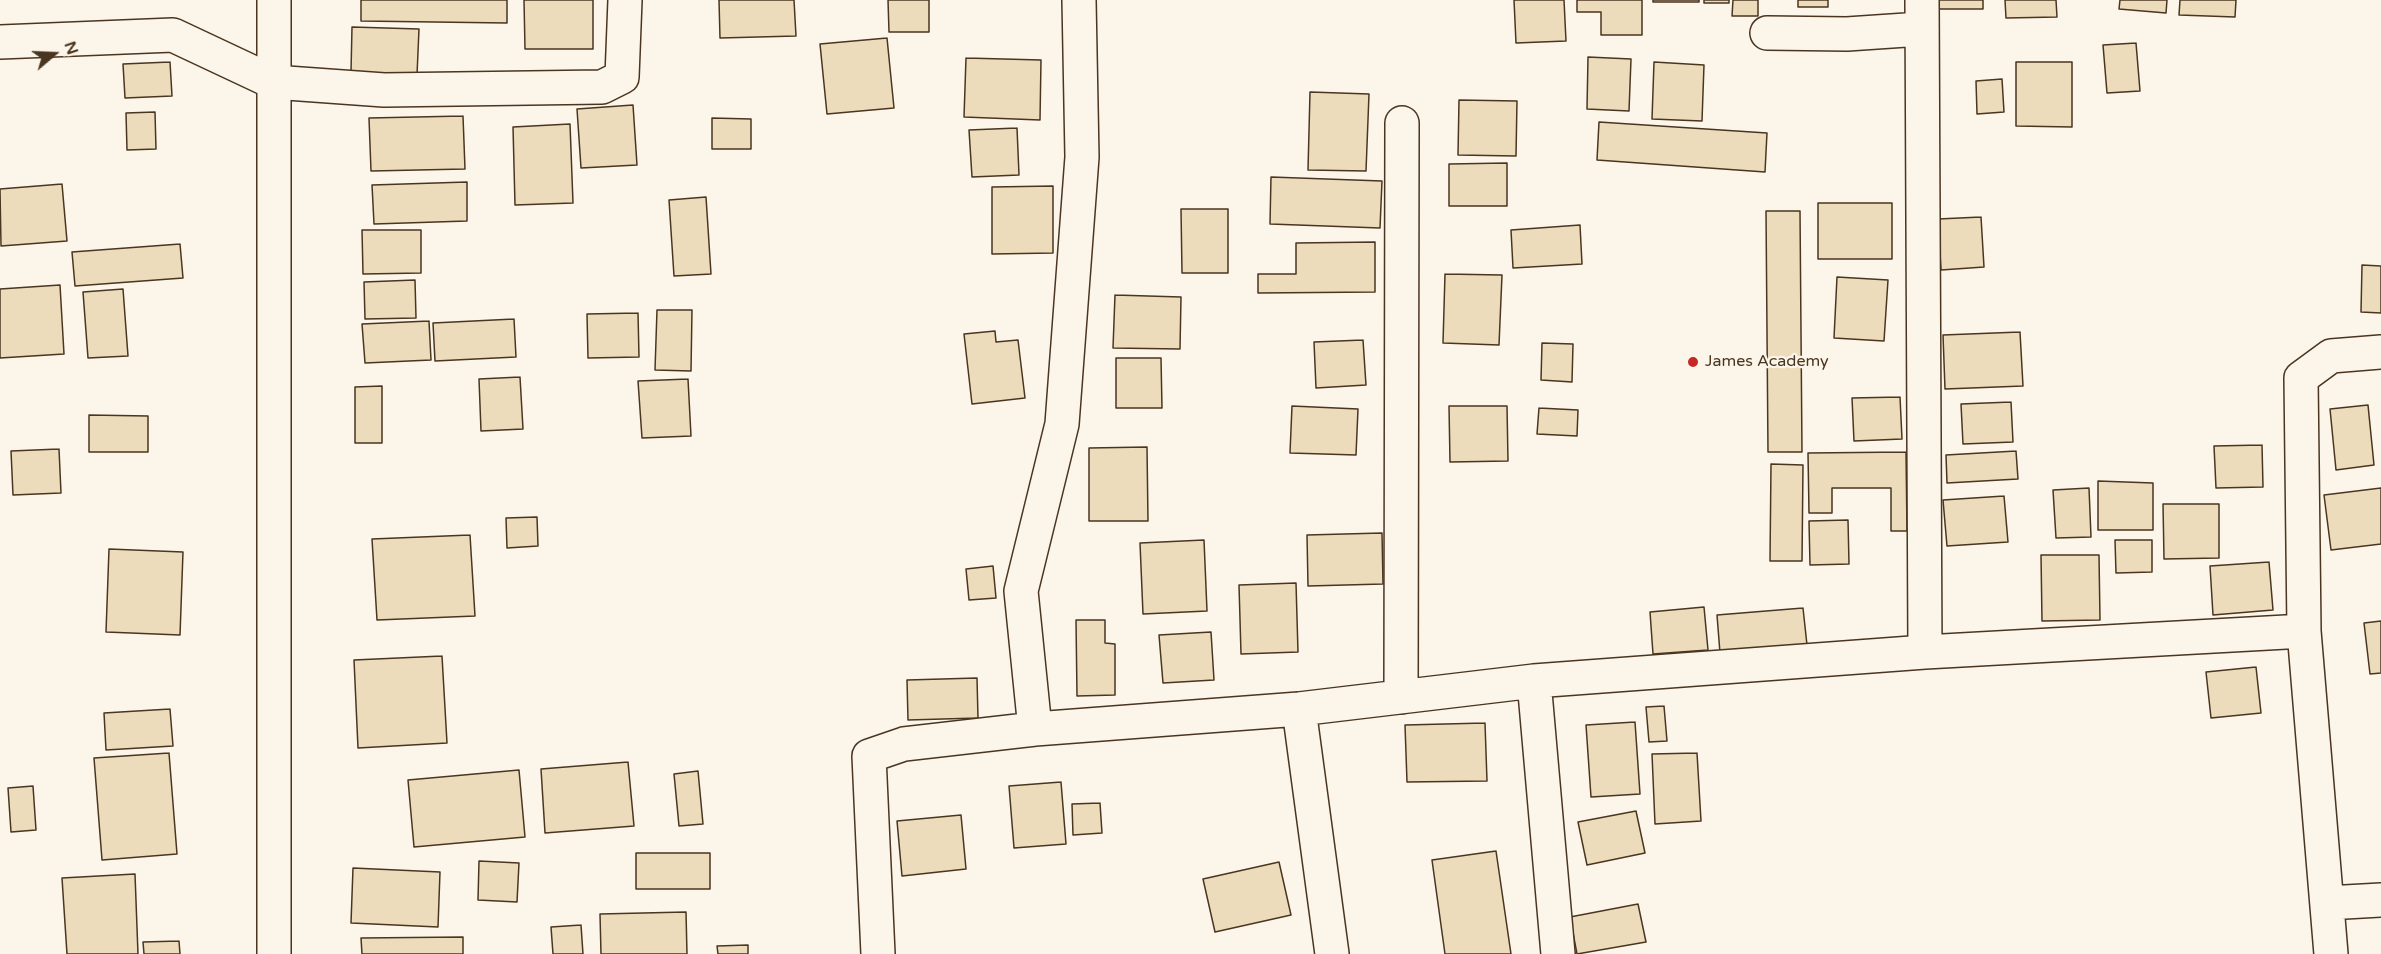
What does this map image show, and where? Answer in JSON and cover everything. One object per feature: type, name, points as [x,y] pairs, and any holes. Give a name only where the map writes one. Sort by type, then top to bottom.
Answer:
[{"type":"street","points":[[273,0],[274,954]]},
{"type":"street","points":[[0,42],[173,35],[273,82],[384,90],[602,87],[622,77],[625,0]]},
{"type":"street","points":[[1035,729],[1021,591],[1062,424],[1082,157],[1079,0]]},
{"type":"street","points":[[1767,33],[1847,34],[1921,15],[1925,652]]},
{"type":"street","points":[[1401,697],[1402,123]]},
{"type":"street","points":[[2331,954],[2304,631],[2301,378],[2331,356],[2381,352]]},
{"type":"street","points":[[878,954],[869,756],[904,744],[1035,729],[1299,709],[1533,681],[1925,652],[2304,631]]},
{"type":"street","points":[[1533,681],[1558,954]]},
{"type":"street","points":[[1299,709],[1332,954]]},
{"type":"street","points":[[2327,903],[2381,900]]},
{"type":"building","points":[[361,0],[507,0],[507,23],[361,21]]},
{"type":"building","points":[[524,0],[593,0],[593,49],[525,49]]},
{"type":"building","points":[[719,0],[794,0],[796,36],[720,38]]},
{"type":"building","points":[[888,0],[929,0],[929,32],[889,32]]},
{"type":"building","points":[[1514,0],[1564,0],[1566,41],[1516,43]]},
{"type":"building","points":[[1577,0],[1642,0],[1642,35],[1601,35],[1601,12],[1577,12]]},
{"type":"building","points":[[1653,0],[1699,0],[1699,2],[1653,2]]},
{"type":"building","points":[[1704,0],[1729,0],[1729,3],[1704,3]]},
{"type":"building","points":[[1733,0],[1758,0],[1758,16],[1732,16]]},
{"type":"building","points":[[1798,0],[1828,0],[1828,7],[1798,7]]},
{"type":"building","points":[[1933,0],[1983,0],[1983,9],[1933,9]]},
{"type":"building","points":[[2005,0],[2056,0],[2057,17],[2006,18]]},
{"type":"building","points":[[2120,0],[2167,0],[2166,13],[2119,9]]},
{"type":"building","points":[[2180,0],[2236,0],[2235,17],[2179,15]]},
{"type":"building","points":[[352,27],[419,29],[417,75],[351,72]]},
{"type":"building","points":[[887,38],[894,108],[827,114],[820,44]]},
{"type":"building","points":[[2136,43],[2140,91],[2107,93],[2103,45]]},
{"type":"building","points":[[1588,57],[1631,59],[1629,111],[1587,109]]},
{"type":"building","points":[[966,58],[1041,60],[1040,120],[964,117]]},
{"type":"building","points":[[170,62],[172,96],[125,98],[123,64]]},
{"type":"building","points":[[1654,62],[1704,65],[1702,121],[1652,119]]},
{"type":"building","points":[[2016,62],[2072,62],[2072,127],[2016,126]]},
{"type":"building","points":[[2002,79],[2004,112],[1977,114],[1976,81]]},
{"type":"building","points":[[1310,92],[1369,94],[1366,171],[1308,170]]},
{"type":"building","points":[[1459,100],[1517,101],[1516,156],[1458,155]]},
{"type":"building","points":[[633,105],[637,165],[581,168],[577,109]]},
{"type":"building","points":[[155,112],[156,149],[127,150],[126,113]]},
{"type":"building","points":[[463,116],[465,169],[371,171],[369,118]]},
{"type":"building","points":[[712,118],[751,119],[751,149],[712,149]]},
{"type":"building","points":[[1599,122],[1767,133],[1765,172],[1597,160]]},
{"type":"building","points":[[570,124],[573,203],[515,205],[513,127]]},
{"type":"building","points":[[1017,128],[1019,175],[972,177],[969,130]]},
{"type":"building","points":[[1507,163],[1507,206],[1449,206],[1449,164]]},
{"type":"building","points":[[1271,177],[1382,181],[1380,228],[1270,224]]},
{"type":"building","points":[[467,182],[467,221],[374,224],[372,185]]},
{"type":"building","points":[[62,184],[67,241],[1,246],[0,189]]},
{"type":"building","points":[[1053,186],[1053,253],[992,254],[992,187]]},
{"type":"building","points":[[706,197],[711,274],[674,276],[669,200]]},
{"type":"building","points":[[1818,203],[1892,203],[1892,259],[1818,259]]},
{"type":"building","points":[[1181,209],[1228,209],[1228,273],[1182,273]]},
{"type":"building","points":[[1766,211],[1800,211],[1802,452],[1768,452]]},
{"type":"building","points":[[1981,217],[1984,267],[1941,270],[1938,219]]},
{"type":"building","points":[[1580,225],[1582,264],[1513,268],[1511,230]]},
{"type":"building","points":[[362,230],[421,230],[421,273],[363,274]]},
{"type":"building","points":[[1375,242],[1375,292],[1258,293],[1258,274],[1296,274],[1296,243]]},
{"type":"building","points":[[180,244],[183,278],[75,286],[72,252]]},
{"type":"building","points":[[2362,265],[2381,266],[2381,313],[2361,312]]},
{"type":"building","points":[[1445,274],[1502,275],[1499,345],[1443,343]]},
{"type":"building","points":[[1837,277],[1888,280],[1884,341],[1834,338]]},
{"type":"building","points":[[415,280],[416,318],[365,319],[364,282]]},
{"type":"building","points":[[60,285],[64,354],[0,358],[0,289]]},
{"type":"building","points":[[123,289],[128,356],[88,358],[83,292]]},
{"type":"building","points":[[1115,295],[1181,297],[1180,349],[1113,348]]},
{"type":"building","points":[[657,310],[692,310],[691,371],[655,370]]},
{"type":"building","points":[[638,313],[639,357],[588,358],[587,314]]},
{"type":"building","points":[[514,319],[516,357],[435,361],[433,323]]},
{"type":"building","points":[[429,321],[431,360],[365,363],[362,324]]},
{"type":"building","points":[[995,331],[996,342],[1018,340],[1025,398],[972,404],[964,334]]},
{"type":"building","points":[[2020,332],[2023,386],[1945,389],[1943,335]]},
{"type":"building","points":[[1363,340],[1366,385],[1316,388],[1314,342]]},
{"type":"building","points":[[1542,343],[1573,344],[1572,382],[1541,380]]},
{"type":"building","points":[[1116,358],[1161,358],[1162,408],[1116,408]]},
{"type":"building","points":[[520,377],[523,429],[481,431],[479,379]]},
{"type":"building","points":[[688,379],[691,436],[642,438],[638,381]]},
{"type":"building","points":[[382,386],[382,443],[355,443],[355,387]]},
{"type":"building","points":[[1900,397],[1902,439],[1854,441],[1852,398]]},
{"type":"building","points":[[2011,402],[2013,442],[1963,444],[1961,404]]},
{"type":"building","points":[[2368,405],[2374,465],[2336,470],[2330,409]]},
{"type":"building","points":[[1292,406],[1358,409],[1356,455],[1290,453]]},
{"type":"building","points":[[1449,406],[1507,406],[1508,461],[1450,462]]},
{"type":"building","points":[[1539,408],[1578,410],[1577,436],[1537,434]]},
{"type":"building","points":[[89,415],[148,416],[148,452],[89,452]]},
{"type":"building","points":[[2262,445],[2263,487],[2216,488],[2214,446]]},
{"type":"building","points":[[1147,447],[1148,521],[1089,521],[1089,448]]},
{"type":"building","points":[[59,449],[61,493],[13,495],[11,451]]},
{"type":"building","points":[[2016,451],[2018,479],[1947,483],[1946,455]]},
{"type":"building","points":[[1906,452],[1907,531],[1891,531],[1891,488],[1832,488],[1832,513],[1809,513],[1808,453]]},
{"type":"building","points":[[1771,464],[1803,465],[1802,561],[1770,561]]},
{"type":"building","points":[[2098,481],[2153,483],[2153,530],[2098,530]]},
{"type":"building","points":[[2089,488],[2091,537],[2056,538],[2053,490]]},
{"type":"building","points":[[2381,488],[2381,544],[2331,550],[2324,495]]},
{"type":"building","points":[[2004,496],[2008,542],[1947,546],[1943,500]]},
{"type":"building","points":[[2163,504],[2219,504],[2219,558],[2164,559]]},
{"type":"building","points":[[537,517],[538,546],[507,548],[506,518]]},
{"type":"building","points":[[1848,520],[1849,564],[1810,565],[1809,521]]},
{"type":"building","points":[[1382,533],[1383,584],[1308,586],[1307,535]]},
{"type":"building","points":[[470,535],[475,616],[377,620],[372,539]]},
{"type":"building","points":[[1204,540],[1207,611],[1143,614],[1140,543]]},
{"type":"building","points":[[2115,540],[2152,540],[2152,572],[2116,573]]},
{"type":"building","points":[[109,549],[183,552],[180,635],[106,632]]},
{"type":"building","points":[[2041,555],[2099,555],[2100,620],[2042,621]]},
{"type":"building","points":[[2269,562],[2273,610],[2213,615],[2210,566]]},
{"type":"building","points":[[993,566],[996,598],[969,600],[966,569]]},
{"type":"building","points":[[1296,583],[1298,652],[1241,654],[1239,585]]},
{"type":"building","points":[[1704,607],[1708,650],[1653,654],[1650,612]]},
{"type":"building","points":[[1803,608],[1807,645],[1720,653],[1717,615]]},
{"type":"building","points":[[1076,620],[1105,620],[1105,643],[1115,644],[1115,695],[1077,696]]},
{"type":"building","points":[[2381,621],[2381,673],[2370,674],[2364,623]]},
{"type":"building","points":[[1211,632],[1214,680],[1163,683],[1159,635]]},
{"type":"building","points":[[442,656],[447,743],[358,748],[354,660]]},
{"type":"building","points":[[2256,667],[2261,713],[2211,718],[2206,672]]},
{"type":"building","points":[[977,678],[978,718],[908,720],[907,680]]},
{"type":"building","points":[[1664,706],[1667,741],[1649,742],[1646,707]]},
{"type":"building","points":[[170,709],[173,746],[106,750],[104,713]]},
{"type":"building","points":[[1635,722],[1640,794],[1591,797],[1586,725]]},
{"type":"building","points":[[1485,723],[1487,781],[1407,782],[1405,725]]},
{"type":"building","points":[[169,753],[177,854],[102,860],[94,758]]},
{"type":"building","points":[[1697,753],[1701,821],[1655,824],[1652,754]]},
{"type":"building","points":[[628,762],[634,826],[545,833],[541,769]]},
{"type":"building","points":[[519,770],[525,837],[414,847],[408,780]]},
{"type":"building","points":[[698,771],[703,824],[679,826],[674,774]]},
{"type":"building","points":[[1061,782],[1066,844],[1014,848],[1009,786]]},
{"type":"building","points":[[33,786],[36,830],[11,832],[8,788]]},
{"type":"building","points":[[1100,803],[1102,833],[1073,835],[1072,804]]},
{"type":"building","points":[[1636,811],[1645,853],[1587,865],[1578,822]]},
{"type":"building","points":[[961,815],[966,869],[902,876],[897,821]]},
{"type":"building","points":[[1496,851],[1511,954],[1445,954],[1432,860]]},
{"type":"building","points":[[636,853],[710,853],[710,889],[636,889]]},
{"type":"building","points":[[479,861],[519,863],[517,902],[478,900]]},
{"type":"building","points":[[1279,862],[1291,915],[1215,932],[1203,879]]},
{"type":"building","points":[[353,868],[440,872],[438,927],[351,923]]},
{"type":"building","points":[[135,874],[138,954],[67,954],[62,878]]},
{"type":"building","points":[[1638,904],[1646,942],[1577,954],[1570,917]]},
{"type":"building","points":[[686,912],[687,954],[601,954],[600,914]]},
{"type":"building","points":[[581,925],[583,954],[553,954],[551,927]]},
{"type":"building","points":[[463,937],[463,954],[362,954],[361,938]]},
{"type":"building","points":[[179,941],[180,954],[144,954],[143,942]]},
{"type":"building","points":[[748,945],[748,954],[718,954],[717,946]]},
{"type":"place","name":"James Academy","points":[[1693,362]]}]
